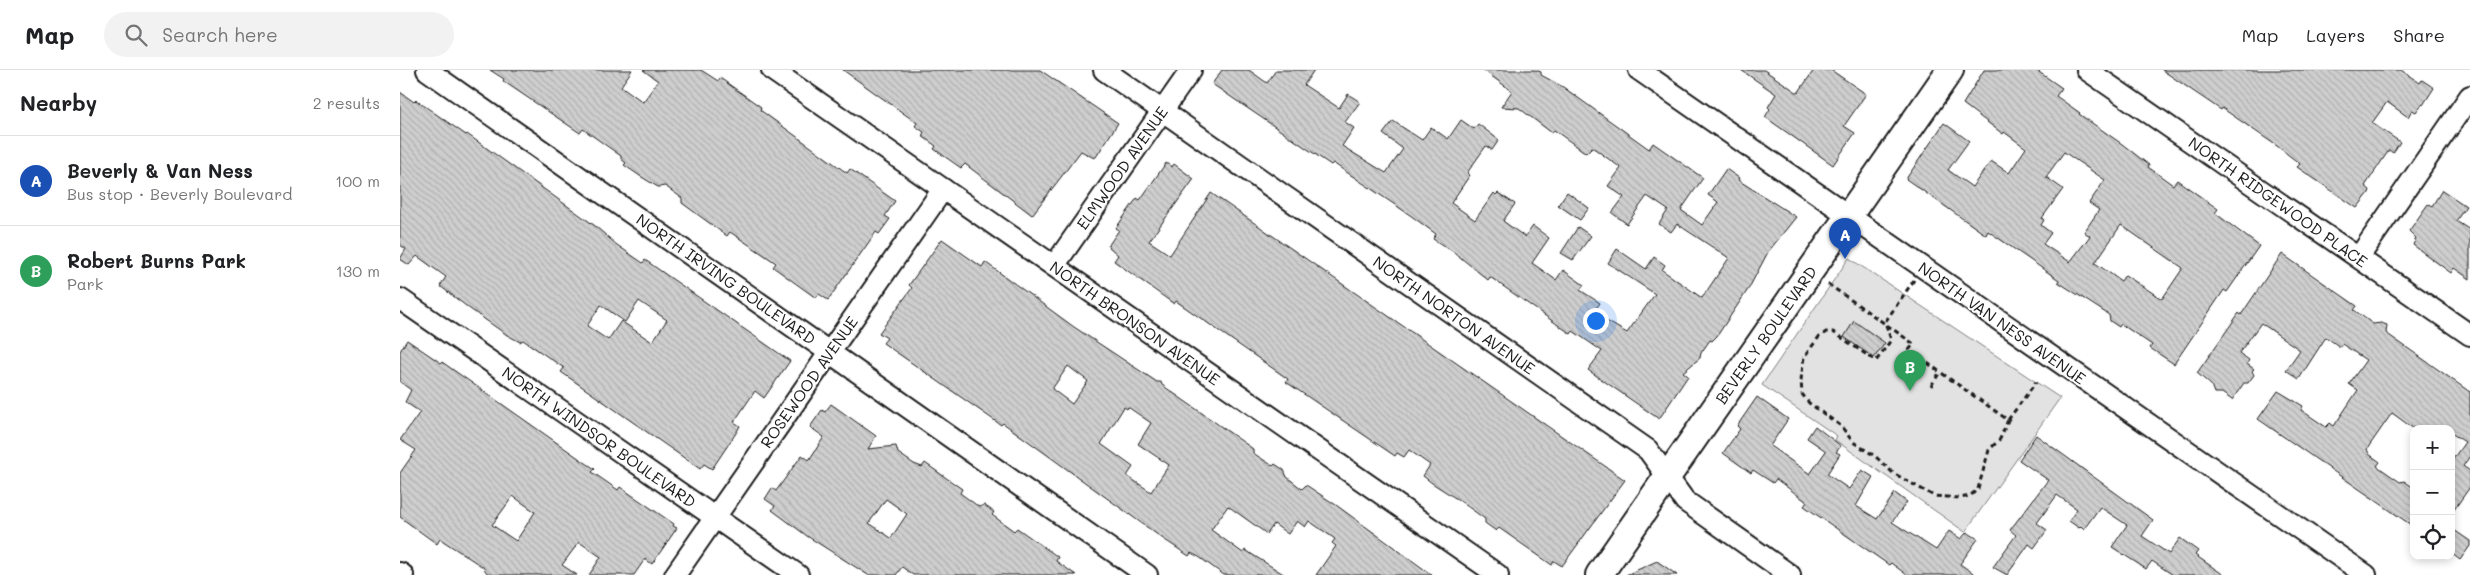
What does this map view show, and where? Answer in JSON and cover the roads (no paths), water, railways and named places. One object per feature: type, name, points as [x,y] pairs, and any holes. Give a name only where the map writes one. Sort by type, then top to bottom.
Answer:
[{"type":"main road","name":"BEVERLY BOULEVARD","points":[[1599,575],[1950,70]]},
{"type":"street","name":"NORTH IRVING BOULEVARD","points":[[427,70],[1147,575]]},
{"type":"street","name":"NORTH BRONSON AVENUE","points":[[772,70],[1498,575]]},
{"type":"street","name":"NORTH NORTON AVENUE","points":[[1104,70],[1648,450],[1685,501],[1790,575]]},
{"type":"street","name":"ELMWOOD AVENUE","points":[[1054,266],[1191,70]]},
{"type":"street","name":"NORTH VAN NESS AVENUE","points":[[1639,70],[2366,575]]},
{"type":"street","name":"NORTH RIDGEWOOD PLACE","points":[[2086,70],[2470,335]]},
{"type":"street","points":[[2359,257],[2470,96]]},
{"type":"street","name":"ROSEWOOD AVENUE","points":[[675,575],[943,189]]},
{"type":"street","name":"NORTH WINDSOR BOULEVARD","points":[[400,298],[798,575]]},
{"type":"place","name":"Beverly & Van Ness","points":[[1845,259]]},
{"type":"place","name":"Robert Burns Park","points":[[1910,391]]}]
